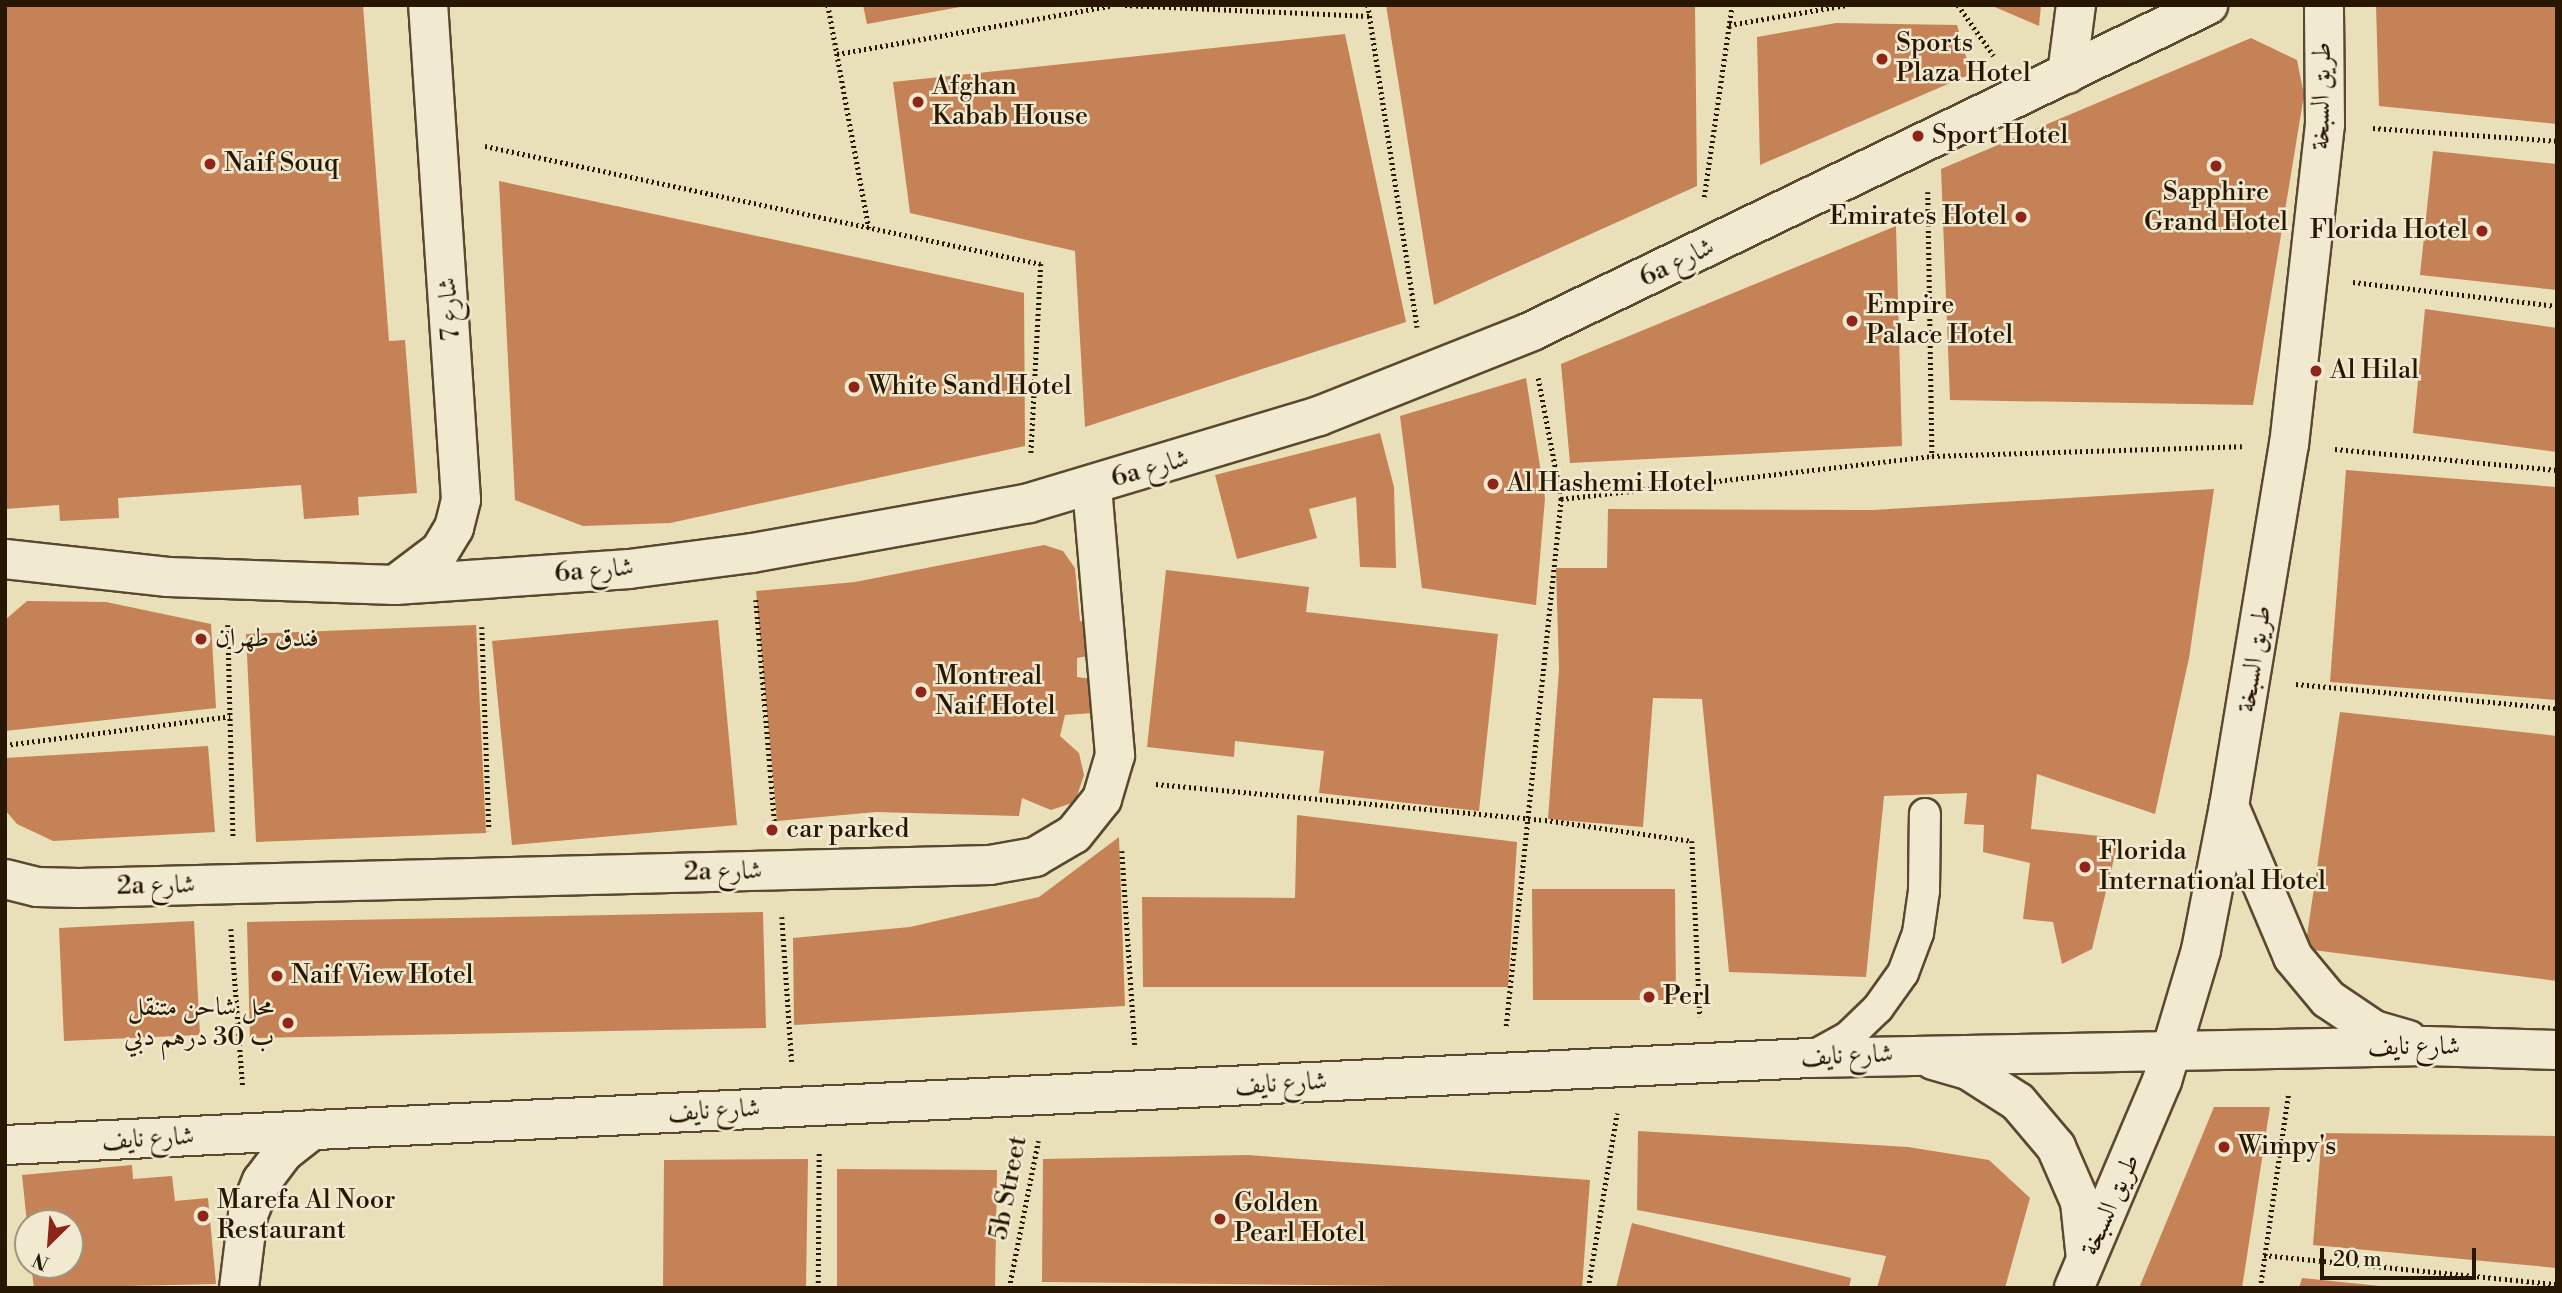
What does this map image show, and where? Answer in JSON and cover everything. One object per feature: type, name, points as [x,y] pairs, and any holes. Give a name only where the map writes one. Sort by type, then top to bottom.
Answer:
[{"type":"street","name":"شارع 7","points":[[395,585],[440,551],[454,528],[461,500],[428,5]]},
{"type":"street","points":[[2067,74],[2076,5]]},
{"type":"street","name":"6a شارع","points":[[5,559],[168,578],[395,585],[629,569],[792,548],[1029,503],[1236,444],[1425,376],[1530,332],[2208,5]]},
{"type":"street","name":"طريق السبخة","points":[[2080,1274],[2134,1156],[2171,1049],[2201,950],[2229,806],[2253,680],[2290,445],[2325,125],[2324,5]]},
{"type":"street","name":"2a شارع","points":[[5,878],[37,887],[79,888],[990,865],[1035,857],[1074,834],[1102,799],[1115,755],[1092,486]]},
{"type":"street","points":[[2229,806],[2267,905],[2302,968],[2328,999],[2374,1030],[2426,1046]]},
{"type":"street","name":"شارع نايف","points":[[5,1145],[1911,1054],[2426,1046],[2557,1050]]},
{"type":"street","points":[[1911,1054],[1968,1070],[2018,1102],[2056,1147],[2080,1202],[2080,1274]]},
{"type":"street","points":[[239,1288],[248,1215],[262,1181],[284,1152],[312,1130]]},
{"type":"lane","points":[[1810,1058],[1855,1030],[1903,973],[1918,933],[1924,891],[1925,814]]},
{"type":"path","points":[[828,5],[869,228]]},
{"type":"path","points":[[837,54],[1114,5]]},
{"type":"path","points":[[1125,5],[1370,16]]},
{"type":"path","points":[[1368,5],[1425,376]]},
{"type":"path","points":[[1696,253],[1732,5]]},
{"type":"path","points":[[1729,25],[1846,5]]},
{"type":"path","points":[[1958,5],[2021,96]]},
{"type":"path","points":[[2325,125],[2557,141]]},
{"type":"path","points":[[438,136],[1041,264],[1029,503]]},
{"type":"path","points":[[1928,142],[1932,456]]},
{"type":"path","points":[[2308,276],[2557,306]]},
{"type":"path","points":[[1502,1073],[1561,499],[1530,332]]},
{"type":"path","points":[[1561,499],[1932,456],[2290,445],[2557,470]]},
{"type":"path","points":[[481,579],[490,878]]},
{"type":"path","points":[[2253,680],[2557,708]]},
{"type":"path","points":[[5,745],[230,715]]},
{"type":"path","points":[[1115,755],[1117,780],[1528,819],[1692,841],[1702,1063]]},
{"type":"path","points":[[1122,848],[1139,1091]]},
{"type":"path","points":[[1588,1288],[1625,1068]]},
{"type":"path","points":[[2260,1288],[2289,1086]]},
{"type":"path","name":"5b Street","points":[[1009,1288],[1046,1095]]},
{"type":"path","points":[[818,1288],[819,1106]]},
{"type":"path","points":[[2264,1255],[2557,1284]]},
{"type":"building","points":[[5,5],[363,5],[389,341],[405,340],[417,493],[358,497],[359,515],[304,519],[301,485],[118,498],[119,518],[60,521],[59,505],[5,509]]},
{"type":"building","points":[[863,5],[960,5],[960,7],[867,24]]},
{"type":"building","points":[[1386,5],[1695,5],[1697,186],[1434,305]]},
{"type":"building","points":[[1990,5],[2041,5],[2039,26]]},
{"type":"building","points":[[2376,5],[2557,5],[2557,124],[2379,106]]},
{"type":"building","points":[[1836,23],[1957,25],[1971,74],[1760,165],[1757,37]]},
{"type":"building","points":[[1345,34],[1406,322],[1085,427],[1075,251],[910,213],[893,82]]},
{"type":"building","points":[[2251,38],[2297,60],[2304,95],[2253,405],[1950,400],[1941,169]]},
{"type":"building","points":[[2433,151],[2557,164],[2557,290],[2420,275]]},
{"type":"building","points":[[499,181],[1024,293],[1025,446],[670,523],[583,526],[515,500]]},
{"type":"building","points":[[1896,226],[1902,446],[1570,463],[1561,364]]},
{"type":"building","points":[[2425,309],[2557,328],[2557,452],[2413,433]]},
{"type":"building","points":[[1526,378],[1545,498],[1536,605],[1422,588],[1400,416]]},
{"type":"building","points":[[1380,433],[1394,487],[1396,568],[1360,567],[1356,497],[1309,509],[1317,538],[1237,559],[1215,475]]},
{"type":"building","points":[[2346,470],[2557,487],[2557,700],[2330,682]]},
{"type":"building","points":[[2214,489],[2189,658],[2155,814],[2037,774],[2031,829],[2119,838],[2092,949],[2062,964],[2053,922],[2023,919],[2030,863],[1983,852],[1984,825],[1964,824],[1967,793],[1884,796],[1866,977],[1729,972],[1702,699],[1653,698],[1643,827],[1548,819],[1559,669],[1556,568],[1607,568],[1608,509],[1873,510]]},
{"type":"building","points":[[1044,545],[1063,551],[1075,568],[1080,621],[1101,626],[1103,653],[1077,658],[1077,677],[1107,681],[1107,712],[1065,715],[1060,736],[1079,753],[1084,775],[1075,802],[1051,810],[1022,798],[1019,816],[876,812],[777,821],[756,591],[855,582]]},
{"type":"building","points":[[1166,570],[1309,587],[1306,612],[1498,634],[1479,811],[1319,793],[1324,751],[1235,741],[1234,757],[1147,747]]},
{"type":"building","points":[[27,601],[106,602],[211,624],[216,708],[5,731],[5,620]]},
{"type":"building","points":[[718,620],[737,825],[512,845],[492,641]]},
{"type":"building","points":[[476,625],[486,833],[256,842],[246,634]]},
{"type":"building","points":[[2340,712],[2557,736],[2557,981],[2305,949]]},
{"type":"building","points":[[208,746],[215,832],[53,841],[17,824],[5,810],[5,758]]},
{"type":"building","points":[[1297,815],[1517,842],[1508,987],[1143,987],[1142,897],[1295,898]]},
{"type":"building","points":[[1119,837],[1125,1006],[794,1025],[793,938],[910,927],[1039,897]]},
{"type":"building","points":[[1532,889],[1675,889],[1676,1000],[1533,1000]]},
{"type":"building","points":[[763,912],[766,1028],[250,1038],[247,922]]},
{"type":"building","points":[[194,921],[200,1035],[64,1041],[59,928]]},
{"type":"building","points":[[2214,1107],[2270,1107],[2242,1288],[2139,1288]]},
{"type":"building","points":[[1638,1131],[1908,1147],[1989,1160],[2030,1198],[2005,1288],[1877,1288],[1886,1256],[1637,1210]]},
{"type":"building","points":[[2322,1133],[2557,1136],[2557,1268],[2313,1245]]},
{"type":"building","points":[[1247,1155],[1590,1180],[1582,1288],[1042,1282],[1043,1159]]},
{"type":"building","points":[[808,1159],[806,1288],[663,1288],[664,1160]]},
{"type":"building","points":[[132,1165],[133,1179],[172,1176],[175,1201],[208,1198],[216,1284],[34,1288],[33,1279],[84,1279],[84,1209],[26,1209],[22,1175]]},
{"type":"building","points":[[837,1169],[997,1170],[995,1288],[837,1288]]},
{"type":"building","points":[[1632,1223],[1851,1278],[1849,1288],[1616,1288]]},
{"type":"building","points":[[2302,1278],[2380,1286],[2380,1288],[2299,1288]]},
{"type":"place","name":"Sports Plaza Hotel","points":[[1882,59]]},
{"type":"place","name":"Afghan Kabab House","points":[[918,102]]},
{"type":"place","name":"Sport Hotel","points":[[1918,136]]},
{"type":"place","name":"Naif Souq","points":[[210,164]]},
{"type":"place","name":"Sapphire Grand Hotel","points":[[2216,166]]},
{"type":"place","name":"Emirates Hotel","points":[[2021,217]]},
{"type":"place","name":"Florida Hotel","points":[[2482,231]]},
{"type":"place","name":"Empire Palace Hotel","points":[[1852,321]]},
{"type":"place","name":"Al Hilal","points":[[2316,371]]},
{"type":"place","name":"White Sand Hotel","points":[[854,387]]},
{"type":"place","name":"Al Hashemi Hotel","points":[[1493,484]]},
{"type":"place","name":"فندق طهران","points":[[201,639]]},
{"type":"place","name":"Montreal Naif Hotel","points":[[921,692]]},
{"type":"place","name":"car parked","points":[[772,830]]},
{"type":"place","name":"Florida International Hotel","points":[[2085,867]]},
{"type":"place","name":"Naif View Hotel","points":[[277,976]]},
{"type":"place","name":"Perl","points":[[1649,997]]},
{"type":"place","name":"محل شاحن متنقل ب 30 درهم دبي","points":[[288,1023]]},
{"type":"place","name":"Wimpy's","points":[[2224,1147]]},
{"type":"place","name":"Marefa Al Noor Restaurant","points":[[203,1216]]},
{"type":"place","name":"Golden Pearl Hotel","points":[[1220,1219]]}]
